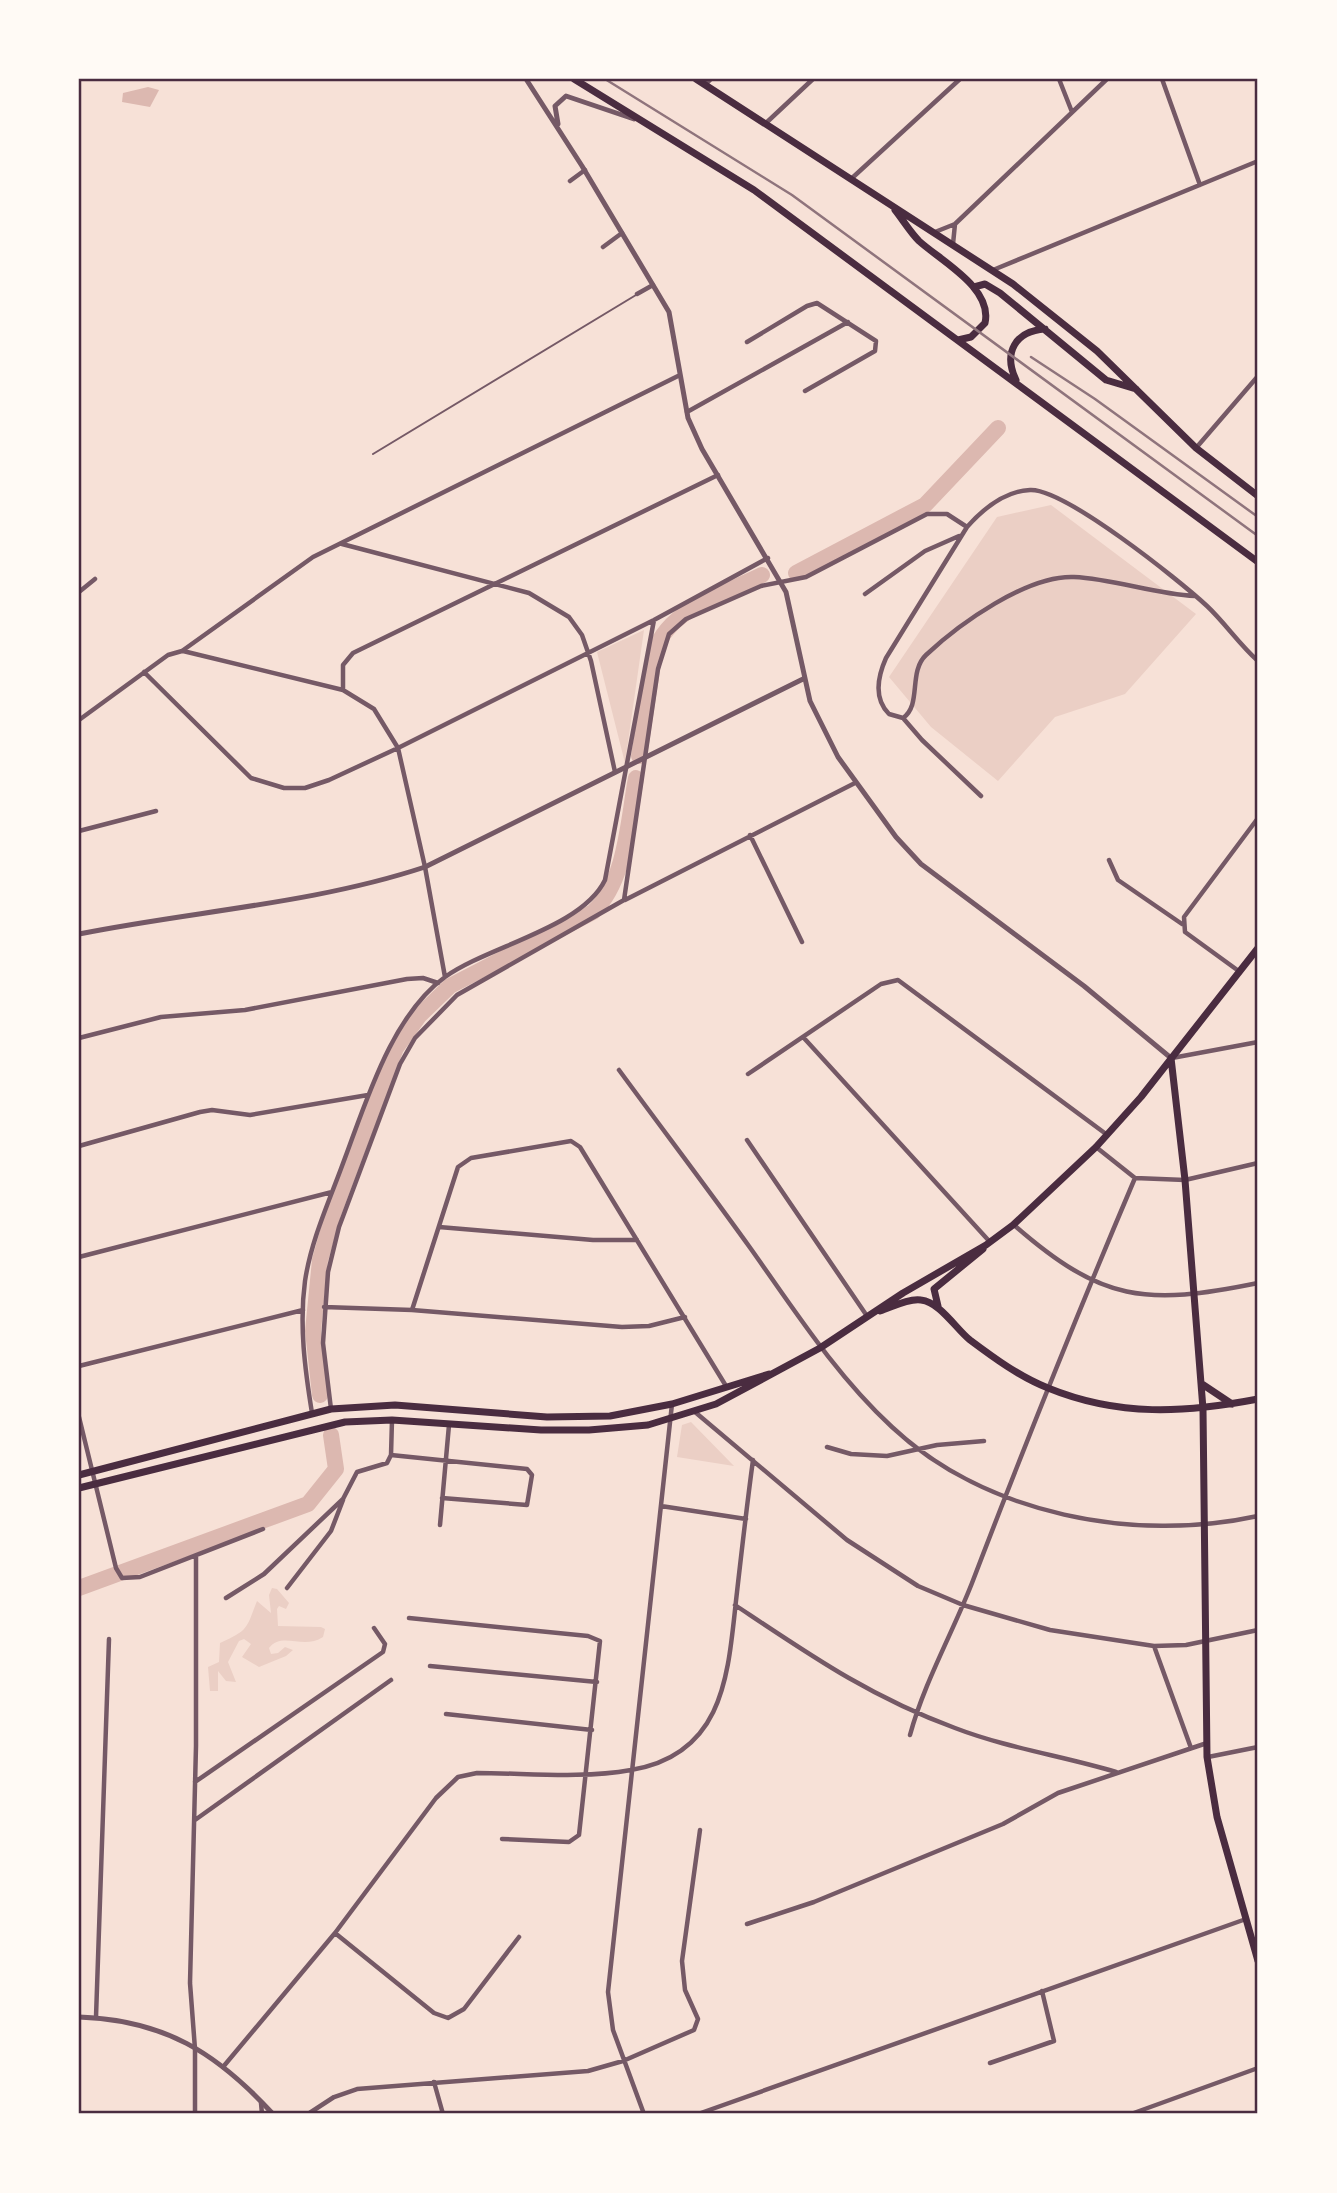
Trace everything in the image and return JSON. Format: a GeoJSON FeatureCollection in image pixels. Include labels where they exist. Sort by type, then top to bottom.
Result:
{"type":"FeatureCollection","features":[{"type":"Feature","properties":{"kind":"main road"},"geometry":{"type":"LineString","coordinates":[[574,79],[754,190],[1258,562]]}},
{"type":"Feature","properties":{"kind":"main road"},"geometry":{"type":"LineString","coordinates":[[696,79],[708,81],[1044,307],[1137,389],[1196,448],[1258,496]]}},
{"type":"Feature","properties":{"kind":"main road"},"geometry":{"type":"LineString","coordinates":[[889,204],[919,240],[974,287],[985,308],[985,323],[971,338],[957,341]]}},
{"type":"Feature","properties":{"kind":"main road"},"geometry":{"type":"LineString","coordinates":[[974,287],[985,284],[1000,293],[1106,380],[1137,389]]}},
{"type":"Feature","properties":{"kind":"main road"},"geometry":{"type":"LineString","coordinates":[[1018,384],[1009,358],[1015,341],[1028,331],[1046,329]]}},
{"type":"Feature","properties":{"kind":"main road"},"geometry":{"type":"LineString","coordinates":[[79,1488],[320,1427],[392,1420],[449,1425],[589,1430],[671,1420],[695,1412],[820,1348],[1013,1225],[1107,1135],[1258,948]]}},
{"type":"Feature","properties":{"kind":"main road"},"geometry":{"type":"LineString","coordinates":[[1171,1058],[1185,1180],[1203,1409],[1207,1757],[1217,1816],[1246,1919],[1255,1938],[1258,1961]]}},
{"type":"Feature","properties":{"kind":"main road"},"geometry":{"type":"LineString","coordinates":[[941,1312],[934,1299],[934,1289],[971,1262],[988,1243]]}},
{"type":"Feature","properties":{"kind":"main road"},"geometry":{"type":"LineString","coordinates":[[868,1315],[915,1299],[929,1302],[985,1351],[1047,1388],[1084,1401],[1127,1408],[1203,1409],[1258,1399]]}},
{"type":"Feature","properties":{"kind":"main road"},"geometry":{"type":"LineString","coordinates":[[79,1475],[331,1409],[395,1405],[547,1417],[600,1416],[672,1404],[776,1371]]}},
{"type":"Feature","properties":{"kind":"main road"},"geometry":{"type":"LineString","coordinates":[[1201,1383],[1232,1404]]}},
{"type":"Feature","properties":{"kind":"main road"},"geometry":{"type":"LineString","coordinates":[[1204,1434],[1206,1410],[1232,1404]]}},
{"type":"Feature","properties":{"kind":"street"},"geometry":{"type":"LineString","coordinates":[[526,79],[585,170],[653,285],[672,324],[678,376],[686,412],[696,439],[781,582],[793,615],[803,679],[823,731],[855,783],[896,837],[921,864],[1084,986],[1171,1058],[1258,1042]]}},
{"type":"Feature","properties":{"kind":"street"},"geometry":{"type":"LineString","coordinates":[[766,122],[813,79]]}},
{"type":"Feature","properties":{"kind":"street"},"geometry":{"type":"LineString","coordinates":[[851,179],[960,79]]}},
{"type":"Feature","properties":{"kind":"street"},"geometry":{"type":"LineString","coordinates":[[1059,79],[1072,112]]}},
{"type":"Feature","properties":{"kind":"street"},"geometry":{"type":"LineString","coordinates":[[935,232],[954,224],[1107,79]]}},
{"type":"Feature","properties":{"kind":"street"},"geometry":{"type":"LineString","coordinates":[[1162,79],[1200,185]]}},
{"type":"Feature","properties":{"kind":"street"},"geometry":{"type":"LineString","coordinates":[[561,133],[555,106],[566,96],[645,123]]}},
{"type":"Feature","properties":{"kind":"street"},"geometry":{"type":"LineString","coordinates":[[992,270],[1258,162]]}},
{"type":"Feature","properties":{"kind":"street"},"geometry":{"type":"LineString","coordinates":[[570,181],[585,170]]}},
{"type":"Feature","properties":{"kind":"street"},"geometry":{"type":"LineString","coordinates":[[953,244],[954,224]]}},
{"type":"Feature","properties":{"kind":"street"},"geometry":{"type":"LineString","coordinates":[[603,247],[622,233]]}},
{"type":"Feature","properties":{"kind":"street"},"geometry":{"type":"LineString","coordinates":[[637,294],[653,285]]}},
{"type":"Feature","properties":{"kind":"street"},"geometry":{"type":"LineString","coordinates":[[747,342],[812,304],[822,305],[876,341],[877,348],[805,391]]}},
{"type":"Feature","properties":{"kind":"street"},"geometry":{"type":"LineString","coordinates":[[686,412],[848,322]]}},
{"type":"Feature","properties":{"kind":"street"},"geometry":{"type":"LineString","coordinates":[[79,720],[168,655],[182,651],[299,566],[678,376]]}},
{"type":"Feature","properties":{"kind":"street"},"geometry":{"type":"LineString","coordinates":[[1196,448],[1258,376]]}},
{"type":"Feature","properties":{"kind":"street"},"geometry":{"type":"LineString","coordinates":[[343,690],[342,670],[348,656],[718,475]]}},
{"type":"Feature","properties":{"kind":"street"},"geometry":{"type":"LineString","coordinates":[[981,796],[922,740],[903,718],[889,714],[879,700],[882,666],[967,527],[984,509],[1010,494],[1032,489],[1065,500],[1196,596],[1258,661]]}},
{"type":"Feature","properties":{"kind":"street"},"geometry":{"type":"LineString","coordinates":[[624,900],[660,655],[669,634],[686,619],[738,594],[818,572],[928,514],[947,514],[967,527]]}},
{"type":"Feature","properties":{"kind":"street"},"geometry":{"type":"LineString","coordinates":[[865,594],[926,551],[961,536]]}},
{"type":"Feature","properties":{"kind":"street"},"geometry":{"type":"LineString","coordinates":[[341,544],[529,593],[558,608],[576,626],[589,652],[615,772]]}},
{"type":"Feature","properties":{"kind":"street"},"geometry":{"type":"LineString","coordinates":[[144,672],[230,761],[261,782],[284,788],[305,788],[329,780],[398,748],[654,620],[768,558]]}},
{"type":"Feature","properties":{"kind":"street"},"geometry":{"type":"LineString","coordinates":[[903,718],[911,706],[916,668],[926,655],[979,615],[1033,585],[1074,577],[1196,596]]}},
{"type":"Feature","properties":{"kind":"street"},"geometry":{"type":"LineString","coordinates":[[79,592],[95,579]]}},
{"type":"Feature","properties":{"kind":"street"},"geometry":{"type":"LineString","coordinates":[[312,1413],[303,1310],[310,1254],[369,1095],[391,1045],[438,983],[445,977],[572,914],[592,901],[605,880],[629,765],[654,620]]}},
{"type":"Feature","properties":{"kind":"street"},"geometry":{"type":"LineString","coordinates":[[182,651],[343,690],[374,709],[398,748],[425,867],[445,977]]}},
{"type":"Feature","properties":{"kind":"street"},"geometry":{"type":"LineString","coordinates":[[79,934],[219,912],[425,867],[803,679]]}},
{"type":"Feature","properties":{"kind":"street"},"geometry":{"type":"LineString","coordinates":[[331,1409],[323,1343],[324,1307],[339,1227],[388,1093],[415,1038],[457,995],[476,982],[624,900],[855,783]]}},
{"type":"Feature","properties":{"kind":"street"},"geometry":{"type":"LineString","coordinates":[[79,831],[156,811]]}},
{"type":"Feature","properties":{"kind":"street"},"geometry":{"type":"LineString","coordinates":[[1182,924],[1184,917],[1258,818]]}},
{"type":"Feature","properties":{"kind":"street"},"geometry":{"type":"LineString","coordinates":[[750,835],[802,942]]}},
{"type":"Feature","properties":{"kind":"street"},"geometry":{"type":"LineString","coordinates":[[1109,860],[1118,880],[1182,924],[1185,932],[1240,972]]}},
{"type":"Feature","properties":{"kind":"street"},"geometry":{"type":"LineString","coordinates":[[79,1038],[160,1017],[245,1010],[407,979],[423,978],[438,983]]}},
{"type":"Feature","properties":{"kind":"street"},"geometry":{"type":"LineString","coordinates":[[748,1074],[881,984],[898,980],[909,985],[1107,1135]]}},
{"type":"Feature","properties":{"kind":"street"},"geometry":{"type":"LineString","coordinates":[[803,1037],[988,1243]]}},
{"type":"Feature","properties":{"kind":"street"},"geometry":{"type":"LineString","coordinates":[[619,1070],[820,1348],[862,1397],[920,1450],[1005,1496],[1063,1513],[1158,1528],[1206,1526],[1258,1516]]}},
{"type":"Feature","properties":{"kind":"street"},"geometry":{"type":"LineString","coordinates":[[79,1146],[200,1112],[212,1110],[250,1115],[369,1095]]}},
{"type":"Feature","properties":{"kind":"street"},"geometry":{"type":"LineString","coordinates":[[747,1140],[868,1315]]}},
{"type":"Feature","properties":{"kind":"street"},"geometry":{"type":"LineString","coordinates":[[412,1310],[452,1179],[463,1161],[471,1157],[565,1141],[575,1142],[726,1386]]}},
{"type":"Feature","properties":{"kind":"street"},"geometry":{"type":"LineString","coordinates":[[1096,1147],[1135,1178],[1185,1180],[1258,1163]]}},
{"type":"Feature","properties":{"kind":"street"},"geometry":{"type":"LineString","coordinates":[[910,1735],[916,1713],[963,1605],[1047,1388],[1135,1178]]}},
{"type":"Feature","properties":{"kind":"street"},"geometry":{"type":"LineString","coordinates":[[79,1257],[332,1191]]}},
{"type":"Feature","properties":{"kind":"street"},"geometry":{"type":"LineString","coordinates":[[1013,1225],[1044,1251],[1091,1282],[1136,1293],[1194,1294],[1258,1283]]}},
{"type":"Feature","properties":{"kind":"street"},"geometry":{"type":"LineString","coordinates":[[439,1227],[593,1240],[637,1240]]}},
{"type":"Feature","properties":{"kind":"street"},"geometry":{"type":"LineString","coordinates":[[324,1307],[412,1310],[622,1327],[649,1326],[685,1317]]}},
{"type":"Feature","properties":{"kind":"street"},"geometry":{"type":"LineString","coordinates":[[79,1366],[303,1310]]}},
{"type":"Feature","properties":{"kind":"street"},"geometry":{"type":"LineString","coordinates":[[644,2114],[609,2016],[608,1992],[672,1404]]}},
{"type":"Feature","properties":{"kind":"street"},"geometry":{"type":"LineString","coordinates":[[695,1412],[847,1540],[877,1562],[918,1586],[963,1605],[1050,1630],[1154,1646],[1206,1642],[1258,1630]]}},
{"type":"Feature","properties":{"kind":"street"},"geometry":{"type":"LineString","coordinates":[[79,1417],[119,1575],[129,1580],[148,1575],[262,1529]]}},
{"type":"Feature","properties":{"kind":"street"},"geometry":{"type":"LineString","coordinates":[[286,1588],[331,1531],[357,1472],[387,1463],[391,1455],[392,1420]]}},
{"type":"Feature","properties":{"kind":"street"},"geometry":{"type":"LineString","coordinates":[[440,1525],[449,1425]]}},
{"type":"Feature","properties":{"kind":"street"},"geometry":{"type":"LineString","coordinates":[[827,1447],[851,1454],[887,1457],[937,1445],[984,1441]]}},
{"type":"Feature","properties":{"kind":"street"},"geometry":{"type":"LineString","coordinates":[[391,1455],[527,1469],[532,1475],[527,1506],[442,1498]]}},
{"type":"Feature","properties":{"kind":"street"},"geometry":{"type":"LineString","coordinates":[[223,2067],[335,1933],[436,1798],[453,1780],[477,1773],[587,1773],[631,1770],[678,1752],[694,1738],[717,1708],[728,1672],[753,1460]]}},
{"type":"Feature","properties":{"kind":"street"},"geometry":{"type":"LineString","coordinates":[[226,1598],[264,1574],[343,1499]]}},
{"type":"Feature","properties":{"kind":"street"},"geometry":{"type":"LineString","coordinates":[[661,1506],[746,1519]]}},
{"type":"Feature","properties":{"kind":"street"},"geometry":{"type":"LineString","coordinates":[[195,2114],[191,1983],[196,1556]]}},
{"type":"Feature","properties":{"kind":"street"},"geometry":{"type":"LineString","coordinates":[[735,1605],[839,1675],[916,1713],[979,1737],[1117,1773]]}},
{"type":"Feature","properties":{"kind":"street"},"geometry":{"type":"LineString","coordinates":[[409,1618],[588,1636],[600,1643],[581,1829],[577,1839],[561,1842],[502,1839]]}},
{"type":"Feature","properties":{"kind":"street"},"geometry":{"type":"LineString","coordinates":[[195,1782],[383,1652],[385,1644],[374,1628]]}},
{"type":"Feature","properties":{"kind":"street"},"geometry":{"type":"LineString","coordinates":[[96,2017],[109,1639]]}},
{"type":"Feature","properties":{"kind":"street"},"geometry":{"type":"LineString","coordinates":[[1154,1646],[1191,1748]]}},
{"type":"Feature","properties":{"kind":"street"},"geometry":{"type":"LineString","coordinates":[[430,1667],[597,1682]]}},
{"type":"Feature","properties":{"kind":"street"},"geometry":{"type":"LineString","coordinates":[[194,1821],[391,1680]]}},
{"type":"Feature","properties":{"kind":"street"},"geometry":{"type":"LineString","coordinates":[[446,1714],[592,1730]]}},
{"type":"Feature","properties":{"kind":"street"},"geometry":{"type":"LineString","coordinates":[[747,1924],[814,1902],[1003,1824],[1058,1794],[1207,1743]]}},
{"type":"Feature","properties":{"kind":"street"},"geometry":{"type":"LineString","coordinates":[[1207,1757],[1258,1747]]}},
{"type":"Feature","properties":{"kind":"street"},"geometry":{"type":"LineString","coordinates":[[308,2114],[334,2097],[357,2089],[569,2074],[623,2061],[687,2034],[697,2024],[697,2013],[683,1981],[682,1961],[700,1830]]}},
{"type":"Feature","properties":{"kind":"street"},"geometry":{"type":"LineString","coordinates":[[698,2114],[1246,1919]]}},
{"type":"Feature","properties":{"kind":"street"},"geometry":{"type":"LineString","coordinates":[[335,1933],[434,2013],[448,2018],[464,2009],[519,1937]]}},
{"type":"Feature","properties":{"kind":"street"},"geometry":{"type":"LineString","coordinates":[[990,2063],[1054,2041],[1042,1992]]}},
{"type":"Feature","properties":{"kind":"street"},"geometry":{"type":"LineString","coordinates":[[79,2017],[148,2025],[223,2067],[273,2114]]}},
{"type":"Feature","properties":{"kind":"street"},"geometry":{"type":"LineString","coordinates":[[1131,2114],[1258,2068]]}},
{"type":"Feature","properties":{"kind":"street"},"geometry":{"type":"LineString","coordinates":[[434,2082],[443,2114]]}},
{"type":"Feature","properties":{"kind":"street"},"geometry":{"type":"LineString","coordinates":[[261,2102],[262,2114]]}},
{"type":"Feature","properties":{"kind":"lane"},"geometry":{"type":"LineString","coordinates":[[373,454],[637,294]]}},
{"type":"Feature","properties":{"kind":"shaded area"},"geometry":{"type":"Polygon","coordinates":[[[148,87],[159,90],[150,107],[122,102],[123,93],[148,87]]]}},
{"type":"Feature","properties":{"kind":"shaded area"},"geometry":{"type":"Polygon","coordinates":[[[1051,505],[1196,614],[1125,694],[1055,717],[998,781],[931,727],[889,677],[997,517],[1051,505]]]}},
{"type":"Feature","properties":{"kind":"shaded area"},"geometry":{"type":"Polygon","coordinates":[[[644,630],[625,763],[597,652],[644,630]]]}},
{"type":"Feature","properties":{"kind":"shaded area"},"geometry":{"type":"Polygon","coordinates":[[[691,1422],[734,1466],[677,1457],[682,1425],[691,1422]]]}},
{"type":"Feature","properties":{"kind":"shaded area"},"geometry":{"type":"Polygon","coordinates":[[[272,1588],[277,1589],[289,1603],[286,1609],[279,1606],[277,1609],[278,1626],[321,1627],[325,1629],[323,1637],[308,1642],[287,1640],[274,1643],[269,1648],[271,1654],[278,1653],[285,1647],[293,1650],[286,1656],[259,1667],[242,1657],[251,1644],[244,1639],[239,1641],[228,1662],[236,1682],[226,1681],[218,1671],[218,1691],[210,1691],[208,1667],[219,1662],[220,1643],[245,1628],[257,1601],[271,1613],[269,1595],[272,1588]]]}},
{"type":"Feature","properties":{"kind":"waterway"},"geometry":{"type":"LineString","coordinates":[[796,573],[925,505],[998,428]]}},
{"type":"Feature","properties":{"kind":"waterway"},"geometry":{"type":"LineString","coordinates":[[639,756],[655,650],[663,635],[673,623],[700,604],[762,575]]}},
{"type":"Feature","properties":{"kind":"waterway"},"geometry":{"type":"LineString","coordinates":[[320,1395],[313,1331],[320,1260],[333,1214],[396,1048],[419,1016],[450,986],[593,912],[613,884],[619,867],[636,778]]}},
{"type":"Feature","properties":{"kind":"waterway"},"geometry":{"type":"LineString","coordinates":[[79,1588],[308,1504],[336,1469],[331,1435]]}},
{"type":"Feature","properties":{"kind":"railway"},"geometry":{"type":"LineString","coordinates":[[605,79],[792,195],[1258,536]]}},
{"type":"Feature","properties":{"kind":"railway"},"geometry":{"type":"LineString","coordinates":[[1031,357],[1095,399],[1258,517]]}}]}
